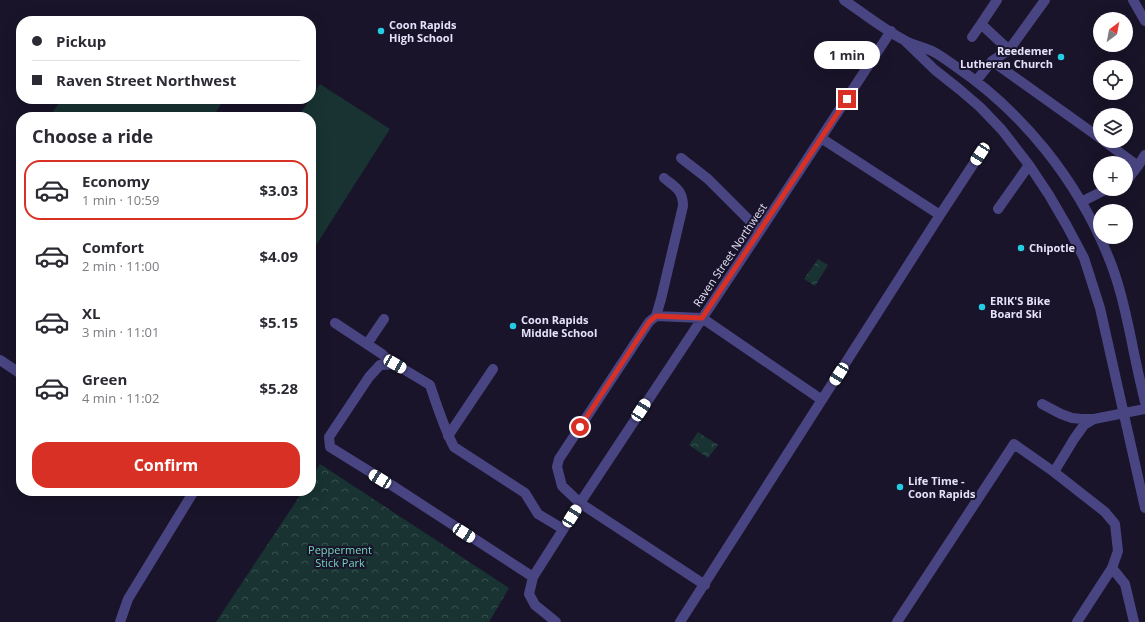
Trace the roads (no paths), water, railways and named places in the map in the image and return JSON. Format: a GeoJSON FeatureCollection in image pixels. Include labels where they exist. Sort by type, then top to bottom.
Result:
{"type":"FeatureCollection","features":[{"type":"Feature","properties":{"kind":"street"},"geometry":{"type":"LineString","coordinates":[[844,0],[904,40],[935,70],[980,107],[1002,130],[1029,165],[1064,219],[1084,258],[1100,308],[1145,508]]}},
{"type":"Feature","properties":{"kind":"street"},"geometry":{"type":"LineString","coordinates":[[972,38],[997,0]]}},
{"type":"Feature","properties":{"kind":"street"},"geometry":{"type":"LineString","coordinates":[[976,81],[992,61],[1009,50],[1045,0]]}},
{"type":"Feature","properties":{"kind":"street"},"geometry":{"type":"LineString","coordinates":[[1133,0],[1145,21]]}},
{"type":"Feature","properties":{"kind":"street"},"geometry":{"type":"LineString","coordinates":[[981,24],[1009,50]]}},
{"type":"Feature","properties":{"kind":"street","name":"Raven Street Northwest"},"geometry":{"type":"LineString","coordinates":[[556,622],[535,606],[529,594],[533,577],[580,503],[891,31]]}},
{"type":"Feature","properties":{"kind":"street"},"geometry":{"type":"LineString","coordinates":[[904,40],[933,52],[976,81],[1019,119],[1041,144],[1059,168],[1081,202],[1097,231],[1108,257],[1119,288],[1145,402]]}},
{"type":"Feature","properties":{"kind":"street"},"geometry":{"type":"LineString","coordinates":[[992,61],[1093,133]]}},
{"type":"Feature","properties":{"kind":"street"},"geometry":{"type":"LineString","coordinates":[[821,138],[940,215]]}},
{"type":"Feature","properties":{"kind":"street"},"geometry":{"type":"LineString","coordinates":[[1114,148],[1138,166]]}},
{"type":"Feature","properties":{"kind":"street"},"geometry":{"type":"LineString","coordinates":[[680,622],[980,154]]}},
{"type":"Feature","properties":{"kind":"street"},"geometry":{"type":"LineString","coordinates":[[1133,172],[1145,155]]}},
{"type":"Feature","properties":{"kind":"street"},"geometry":{"type":"LineString","coordinates":[[681,158],[708,179],[760,231]]}},
{"type":"Feature","properties":{"kind":"street"},"geometry":{"type":"LineString","coordinates":[[998,209],[1029,165]]}},
{"type":"Feature","properties":{"kind":"street"},"geometry":{"type":"LineString","coordinates":[[664,178],[679,190],[683,197],[683,206],[656,316],[649,322],[559,459],[557,467],[562,486],[580,503],[705,584]]}},
{"type":"Feature","properties":{"kind":"street"},"geometry":{"type":"LineString","coordinates":[[1081,202],[1093,196]]}},
{"type":"Feature","properties":{"kind":"street"},"geometry":{"type":"LineString","coordinates":[[656,316],[702,318],[822,400]]}},
{"type":"Feature","properties":{"kind":"street"},"geometry":{"type":"LineString","coordinates":[[367,344],[384,319]]}},
{"type":"Feature","properties":{"kind":"street"},"geometry":{"type":"LineString","coordinates":[[335,323],[386,358],[388,364]]}},
{"type":"Feature","properties":{"kind":"street"},"geometry":{"type":"LineString","coordinates":[[0,360],[16,371]]}},
{"type":"Feature","properties":{"kind":"street"},"geometry":{"type":"LineString","coordinates":[[533,577],[330,447],[329,437],[369,377],[380,365],[395,364],[430,385],[441,418],[454,447],[525,493],[538,514],[563,529]]}},
{"type":"Feature","properties":{"kind":"street"},"geometry":{"type":"LineString","coordinates":[[448,436],[493,369]]}},
{"type":"Feature","properties":{"kind":"street"},"geometry":{"type":"LineString","coordinates":[[1042,404],[1072,418],[1094,420]]}},
{"type":"Feature","properties":{"kind":"street"},"geometry":{"type":"LineString","coordinates":[[1054,472],[1084,425],[1094,420],[1145,409]]}},
{"type":"Feature","properties":{"kind":"street"},"geometry":{"type":"LineString","coordinates":[[898,622],[1014,444],[1054,472],[1105,512],[1115,524],[1118,551],[1112,568],[1077,622]]}},
{"type":"Feature","properties":{"kind":"street"},"geometry":{"type":"LineString","coordinates":[[120,622],[128,599],[191,496]]}},
{"type":"Feature","properties":{"kind":"street"},"geometry":{"type":"LineString","coordinates":[[1112,568],[1125,584],[1134,622]]}},
{"type":"Feature","properties":{"kind":"place","name":"Coon Rapids High School"},"geometry":{"type":"Point","coordinates":[381,31]}},
{"type":"Feature","properties":{"kind":"place","name":"Reedemer Lutheran Church"},"geometry":{"type":"Point","coordinates":[1061,57]}},
{"type":"Feature","properties":{"kind":"place","name":"Chipotle"},"geometry":{"type":"Point","coordinates":[1021,248]}},
{"type":"Feature","properties":{"kind":"place","name":"ERIK'S Bike Board Ski"},"geometry":{"type":"Point","coordinates":[982,307]}},
{"type":"Feature","properties":{"kind":"place","name":"Coon Rapids Middle School"},"geometry":{"type":"Point","coordinates":[513,326]}},
{"type":"Feature","properties":{"kind":"place","name":"Life Time - Coon Rapids"},"geometry":{"type":"Point","coordinates":[900,487]}},
{"type":"Feature","properties":{"kind":"park label","name":"Pepperment Stick Park"},"geometry":{"type":"Point","coordinates":[340,556]}}]}
